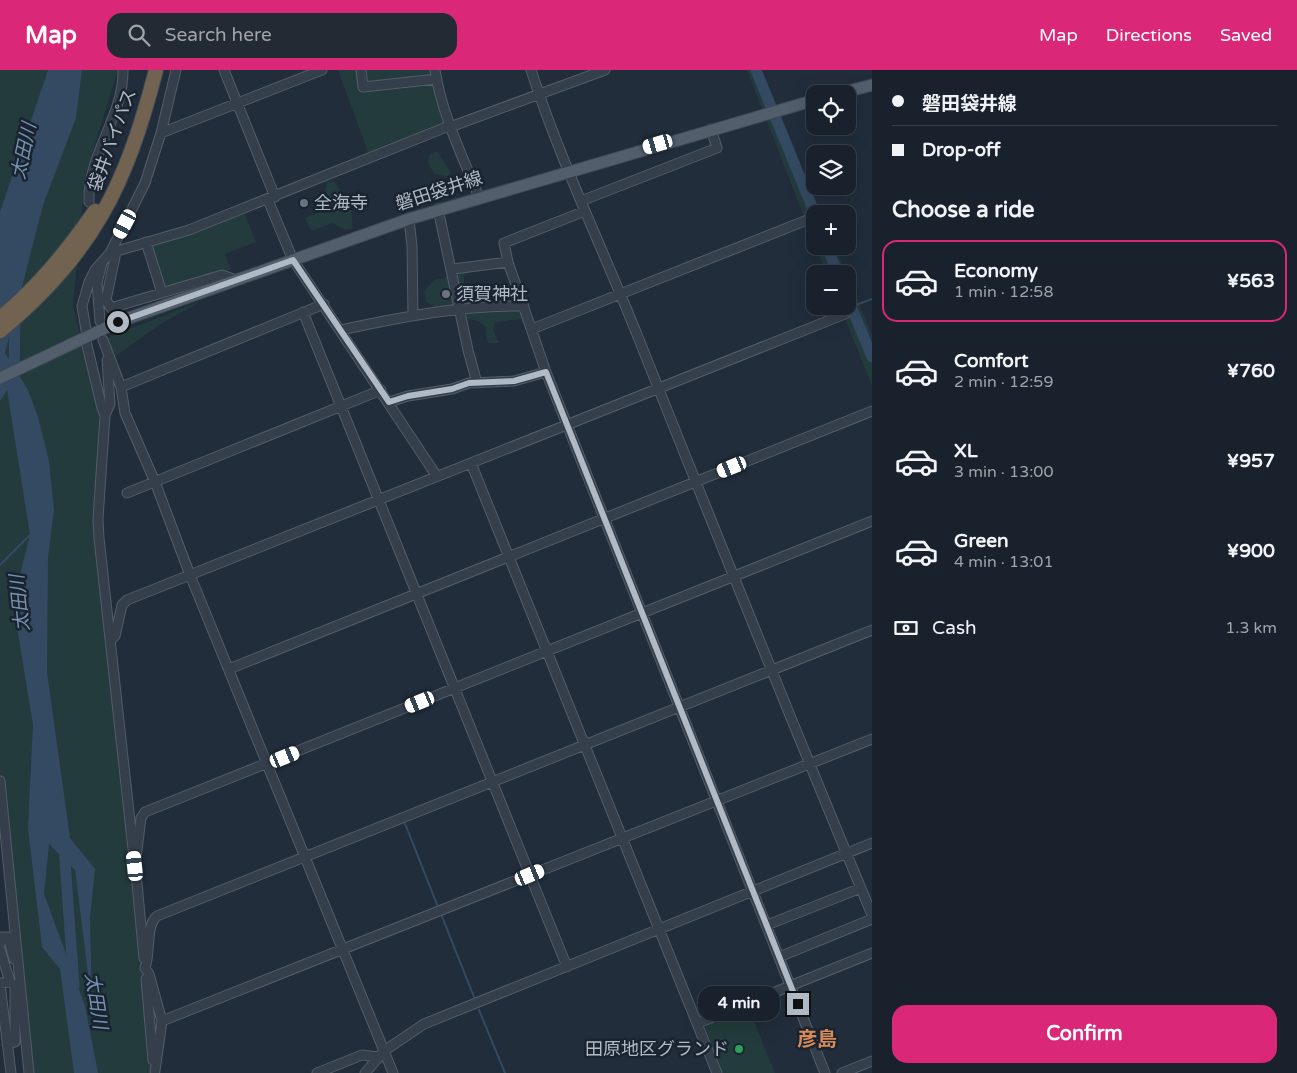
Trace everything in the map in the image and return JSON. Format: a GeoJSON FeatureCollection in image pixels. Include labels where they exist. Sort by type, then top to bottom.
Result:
{"type":"FeatureCollection","features":[{"type":"Feature","properties":{"kind":"highway","name":"袋井バイパス"},"geometry":{"type":"LineString","coordinates":[[0,318],[44,279],[86,232],[115,172],[127,140],[147,70]]}},
{"type":"Feature","properties":{"kind":"highway","name":"袋井バイパス"},"geometry":{"type":"LineString","coordinates":[[0,331],[50,286],[122,176],[135,142],[156,70]]}},
{"type":"Feature","properties":{"kind":"main road"},"geometry":{"type":"LineString","coordinates":[[856,89],[872,85]]}},
{"type":"Feature","properties":{"kind":"main road","name":"磐田袋井線"},"geometry":{"type":"LineString","coordinates":[[0,378],[118,322],[409,219],[569,170],[806,102]]}},
{"type":"Feature","properties":{"kind":"street"},"geometry":{"type":"LineString","coordinates":[[89,202],[88,189],[92,168],[115,108],[123,70]]}},
{"type":"Feature","properties":{"kind":"street"},"geometry":{"type":"LineString","coordinates":[[176,70],[145,183],[113,252],[106,300],[111,308],[222,275],[236,280]]}},
{"type":"Feature","properties":{"kind":"street"},"geometry":{"type":"LineString","coordinates":[[224,70],[293,260],[436,475]]}},
{"type":"Feature","properties":{"kind":"street"},"geometry":{"type":"LineString","coordinates":[[160,133],[322,70]]}},
{"type":"Feature","properties":{"kind":"street"},"geometry":{"type":"LineString","coordinates":[[362,70],[363,87],[436,74],[450,127],[479,197]]}},
{"type":"Feature","properties":{"kind":"street"},"geometry":{"type":"LineString","coordinates":[[531,70],[585,211],[621,292],[734,578],[872,915]]}},
{"type":"Feature","properties":{"kind":"street"},"geometry":{"type":"LineString","coordinates":[[155,1072],[112,639],[98,520],[105,415],[84,337],[82,306],[95,270],[113,252],[190,230],[450,127],[605,70]]}},
{"type":"Feature","properties":{"kind":"street"},"geometry":{"type":"LineString","coordinates":[[582,201],[717,148],[711,129]]}},
{"type":"Feature","properties":{"kind":"street"},"geometry":{"type":"LineString","coordinates":[[438,210],[453,269],[468,350],[477,382]]}},
{"type":"Feature","properties":{"kind":"street"},"geometry":{"type":"LineString","coordinates":[[585,211],[504,243],[508,262],[546,372],[825,1073]]}},
{"type":"Feature","properties":{"kind":"street"},"geometry":{"type":"LineString","coordinates":[[409,219],[412,246],[414,316]]}},
{"type":"Feature","properties":{"kind":"street"},"geometry":{"type":"LineString","coordinates":[[532,329],[621,292],[806,221]]}},
{"type":"Feature","properties":{"kind":"street"},"geometry":{"type":"LineString","coordinates":[[146,242],[162,293]]}},
{"type":"Feature","properties":{"kind":"street"},"geometry":{"type":"LineString","coordinates":[[100,321],[97,283],[102,262]]}},
{"type":"Feature","properties":{"kind":"street"},"geometry":{"type":"LineString","coordinates":[[453,269],[508,262]]}},
{"type":"Feature","properties":{"kind":"street"},"geometry":{"type":"LineString","coordinates":[[121,387],[324,304]]}},
{"type":"Feature","properties":{"kind":"street"},"geometry":{"type":"LineString","coordinates":[[341,330],[461,309],[524,306]]}},
{"type":"Feature","properties":{"kind":"street"},"geometry":{"type":"LineString","coordinates":[[303,312],[491,782],[567,966]]}},
{"type":"Feature","properties":{"kind":"street"},"geometry":{"type":"LineString","coordinates":[[112,639],[115,636],[122,605],[127,600],[436,475],[471,463],[842,315]]}},
{"type":"Feature","properties":{"kind":"street"},"geometry":{"type":"LineString","coordinates":[[103,340],[121,387],[125,413],[155,482],[190,575],[268,764],[381,1054],[393,1073]]}},
{"type":"Feature","properties":{"kind":"street"},"geometry":{"type":"LineString","coordinates":[[105,415],[110,404],[107,351]]}},
{"type":"Feature","properties":{"kind":"street"},"geometry":{"type":"LineString","coordinates":[[389,402],[408,396],[477,382],[514,381],[546,372]]}},
{"type":"Feature","properties":{"kind":"street"},"geometry":{"type":"LineString","coordinates":[[127,493],[381,390]]}},
{"type":"Feature","properties":{"kind":"street"},"geometry":{"type":"LineString","coordinates":[[229,669],[872,411]]}},
{"type":"Feature","properties":{"kind":"street"},"geometry":{"type":"LineString","coordinates":[[471,463],[586,744],[658,930],[698,1023],[717,1073]]}},
{"type":"Feature","properties":{"kind":"street"},"geometry":{"type":"LineString","coordinates":[[135,866],[142,814],[872,521]]}},
{"type":"Feature","properties":{"kind":"street"},"geometry":{"type":"LineString","coordinates":[[145,968],[148,959],[151,925],[157,916],[304,855],[872,630]]}},
{"type":"Feature","properties":{"kind":"street"},"geometry":{"type":"LineString","coordinates":[[162,1021],[872,739]]}},
{"type":"Feature","properties":{"kind":"street"},"geometry":{"type":"LineString","coordinates":[[0,781],[30,1073]]}},
{"type":"Feature","properties":{"kind":"street"},"geometry":{"type":"LineString","coordinates":[[365,1073],[381,1054],[424,1024],[872,843]]}},
{"type":"Feature","properties":{"kind":"street"},"geometry":{"type":"LineString","coordinates":[[767,925],[861,888]]}},
{"type":"Feature","properties":{"kind":"street"},"geometry":{"type":"LineString","coordinates":[[779,957],[872,919]]}},
{"type":"Feature","properties":{"kind":"street"},"geometry":{"type":"LineString","coordinates":[[0,944],[2,937],[8,937],[18,963],[16,973],[15,1042],[7,1044]]}},
{"type":"Feature","properties":{"kind":"street"},"geometry":{"type":"LineString","coordinates":[[0,949],[10,982],[0,985],[7,1044],[5,1059],[11,1073]]}},
{"type":"Feature","properties":{"kind":"street"},"geometry":{"type":"LineString","coordinates":[[698,1023],[872,953]]}},
{"type":"Feature","properties":{"kind":"street"},"geometry":{"type":"LineString","coordinates":[[145,968],[149,974],[162,1021],[155,1072]]}},
{"type":"Feature","properties":{"kind":"street"},"geometry":{"type":"LineString","coordinates":[[317,1073],[362,1055],[381,1054]]}},
{"type":"Feature","properties":{"kind":"street"},"geometry":{"type":"LineString","coordinates":[[842,1073],[872,1061]]}},
{"type":"Feature","properties":{"kind":"green space"},"geometry":{"type":"Polygon","coordinates":[[[0,70],[118,70],[85,177],[73,305],[99,416],[97,529],[138,892],[153,1073],[29,1073],[0,772],[0,70]]]}},
{"type":"Feature","properties":{"kind":"green space"},"geometry":{"type":"Polygon","coordinates":[[[338,70],[434,70],[446,123],[369,155],[338,70]]]}},
{"type":"Feature","properties":{"kind":"green space"},"geometry":{"type":"Polygon","coordinates":[[[747,70],[761,70],[787,139],[806,182],[806,195],[812,195],[816,205],[806,205],[806,222],[747,70]]]}},
{"type":"Feature","properties":{"kind":"green space"},"geometry":{"type":"Polygon","coordinates":[[[438,152],[451,173],[448,176],[435,174],[430,167],[429,156],[438,152]]]}},
{"type":"Feature","properties":{"kind":"green space"},"geometry":{"type":"Polygon","coordinates":[[[334,181],[346,200],[355,201],[351,206],[353,229],[345,230],[332,223],[311,231],[305,218],[326,209],[328,196],[325,192],[327,182],[334,181]]]}},
{"type":"Feature","properties":{"kind":"green space"},"geometry":{"type":"Polygon","coordinates":[[[244,212],[256,242],[225,254],[231,269],[165,288],[152,247],[244,212]]]}},
{"type":"Feature","properties":{"kind":"green space"},"geometry":{"type":"Polygon","coordinates":[[[819,255],[838,255],[842,265],[823,265],[819,255]]]}},
{"type":"Feature","properties":{"kind":"green space"},"geometry":{"type":"Polygon","coordinates":[[[463,268],[472,271],[464,276],[464,283],[468,292],[481,293],[486,302],[523,313],[522,319],[495,322],[493,330],[499,343],[489,343],[486,338],[486,327],[478,321],[467,319],[465,313],[437,308],[426,302],[424,291],[434,280],[444,278],[463,268]]]}},
{"type":"Feature","properties":{"kind":"green space"},"geometry":{"type":"Polygon","coordinates":[[[856,296],[872,335],[872,386],[844,315],[856,315],[856,296]]]}},
{"type":"Feature","properties":{"kind":"green space"},"geometry":{"type":"Polygon","coordinates":[[[201,301],[159,325],[116,356],[106,338],[201,301]]]}},
{"type":"Feature","properties":{"kind":"green space","name":"田原地区グランド"},"geometry":{"type":"Polygon","coordinates":[[[748,1007],[775,1073],[723,1073],[704,1024],[748,1007]]]}},
{"type":"Feature","properties":{"kind":"water"},"geometry":{"type":"Polygon","coordinates":[[[48,70],[82,70],[76,118],[43,205],[5,353],[28,390],[38,417],[49,461],[54,510],[48,558],[47,672],[70,838],[95,869],[90,918],[92,1006],[75,870],[49,844],[44,894],[85,1006],[98,1073],[74,1073],[60,969],[42,947],[28,828],[33,725],[13,603],[30,535],[7,390],[0,401],[0,212],[48,70]]]}},
{"type":"Feature","properties":{"kind":"waterway"},"geometry":{"type":"LineString","coordinates":[[756,70],[811,205]]}},
{"type":"Feature","properties":{"kind":"waterway"},"geometry":{"type":"LineString","coordinates":[[831,255],[834,265]]}},
{"type":"Feature","properties":{"kind":"waterway"},"geometry":{"type":"LineString","coordinates":[[856,305],[872,299]]}},
{"type":"Feature","properties":{"kind":"waterway","name":"太田川"},"geometry":{"type":"LineString","coordinates":[[14,379],[15,315]]}},
{"type":"Feature","properties":{"kind":"waterway"},"geometry":{"type":"LineString","coordinates":[[855,315],[872,357]]}},
{"type":"Feature","properties":{"kind":"waterway"},"geometry":{"type":"LineString","coordinates":[[0,565],[30,535]]}},
{"type":"Feature","properties":{"kind":"waterway"},"geometry":{"type":"LineString","coordinates":[[404,821],[438,907]]}},
{"type":"Feature","properties":{"kind":"waterway","name":"太田川"},"geometry":{"type":"LineString","coordinates":[[64,847],[74,986]]}},
{"type":"Feature","properties":{"kind":"waterway"},"geometry":{"type":"LineString","coordinates":[[441,914],[474,997]]}},
{"type":"Feature","properties":{"kind":"waterway"},"geometry":{"type":"LineString","coordinates":[[479,1010],[505,1073]]}},
{"type":"Feature","properties":{"kind":"place","name":"全海寺"},"geometry":{"type":"Point","coordinates":[304,203]}},
{"type":"Feature","properties":{"kind":"place","name":"須賀神社"},"geometry":{"type":"Point","coordinates":[446,294]}},
{"type":"Feature","properties":{"kind":"place","name":"田原地区グランド"},"geometry":{"type":"Point","coordinates":[739,1049]}},
{"type":"Feature","properties":{"kind":"district","name":"彦島"},"geometry":{"type":"Point","coordinates":[817,1040]}},
{"type":"Feature","properties":{"kind":"route"},"geometry":{"type":"LineString","coordinates":[[118,322],[293,260],[389,402],[435,390],[452,389],[469,383],[514,381],[546,372],[798,1004]]}}]}
